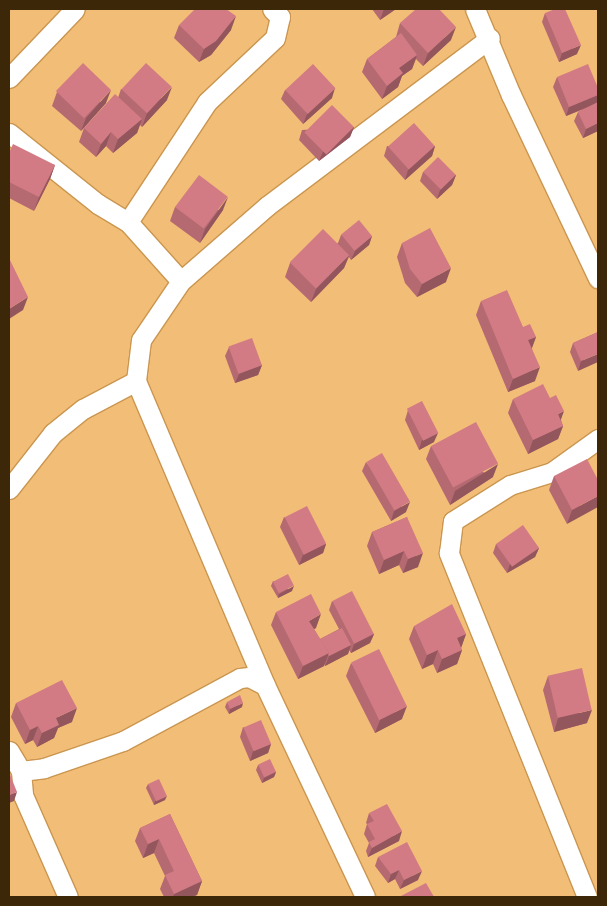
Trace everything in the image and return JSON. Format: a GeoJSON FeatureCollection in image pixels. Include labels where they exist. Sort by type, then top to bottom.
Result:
{"type":"FeatureCollection","features":[{"type":"Feature","properties":{"kind":"street"},"geometry":{"type":"LineString","coordinates":[[9,78],[75,9]]}},
{"type":"Feature","properties":{"kind":"street"},"geometry":{"type":"LineString","coordinates":[[128,222],[207,102],[275,38],[280,17],[272,9]]}},
{"type":"Feature","properties":{"kind":"street"},"geometry":{"type":"LineString","coordinates":[[475,9],[490,38],[511,95],[598,278]]}},
{"type":"Feature","properties":{"kind":"street"},"geometry":{"type":"LineString","coordinates":[[365,897],[265,685],[136,381],[141,340],[181,281],[267,206],[490,38]]}},
{"type":"Feature","properties":{"kind":"street"},"geometry":{"type":"LineString","coordinates":[[9,133],[98,204],[128,222],[181,281]]}},
{"type":"Feature","properties":{"kind":"street"},"geometry":{"type":"LineString","coordinates":[[9,489],[60,427],[83,408],[136,381]]}},
{"type":"Feature","properties":{"kind":"street"},"geometry":{"type":"LineString","coordinates":[[587,897],[449,553],[453,521],[510,485],[552,472],[598,439]]}},
{"type":"Feature","properties":{"kind":"street"},"geometry":{"type":"LineString","coordinates":[[21,771],[123,741],[240,678],[249,677],[265,685]]}},
{"type":"Feature","properties":{"kind":"street"},"geometry":{"type":"LineString","coordinates":[[9,750],[21,771],[23,795],[68,897]]}},
{"type":"Feature","properties":{"kind":"building"},"geometry":{"type":"Polygon","coordinates":[[[195,9],[226,9],[236,16],[216,41],[204,49],[179,25],[195,9]]]}},
{"type":"Feature","properties":{"kind":"building"},"geometry":{"type":"Polygon","coordinates":[[[416,9],[439,9],[456,27],[428,53],[400,23],[416,9]]]}},
{"type":"Feature","properties":{"kind":"building"},"geometry":{"type":"Polygon","coordinates":[[[555,9],[565,9],[581,45],[562,53],[545,13],[555,9]]]}},
{"type":"Feature","properties":{"kind":"building"},"geometry":{"type":"Polygon","coordinates":[[[401,33],[417,55],[399,68],[403,73],[387,86],[367,59],[401,33]]]}},
{"type":"Feature","properties":{"kind":"building"},"geometry":{"type":"Polygon","coordinates":[[[83,63],[111,90],[84,118],[56,91],[83,63]]]}},
{"type":"Feature","properties":{"kind":"building"},"geometry":{"type":"Polygon","coordinates":[[[146,63],[172,87],[147,113],[121,89],[146,63]]]}},
{"type":"Feature","properties":{"kind":"building"},"geometry":{"type":"Polygon","coordinates":[[[313,64],[336,88],[308,114],[285,90],[313,64]]]}},
{"type":"Feature","properties":{"kind":"building"},"geometry":{"type":"Polygon","coordinates":[[[588,64],[598,88],[598,95],[569,107],[557,77],[588,64]]]}},
{"type":"Feature","properties":{"kind":"building"},"geometry":{"type":"Polygon","coordinates":[[[115,94],[142,119],[118,139],[111,132],[101,144],[84,128],[115,94]]]}},
{"type":"Feature","properties":{"kind":"building"},"geometry":{"type":"Polygon","coordinates":[[[598,102],[598,123],[586,129],[578,112],[598,102]]]}},
{"type":"Feature","properties":{"kind":"building"},"geometry":{"type":"Polygon","coordinates":[[[332,105],[354,127],[326,154],[304,133],[332,105]]]}},
{"type":"Feature","properties":{"kind":"building"},"geometry":{"type":"Polygon","coordinates":[[[414,123],[435,146],[409,169],[388,146],[414,123]]]}},
{"type":"Feature","properties":{"kind":"building"},"geometry":{"type":"Polygon","coordinates":[[[13,144],[55,165],[39,197],[9,182],[9,153],[13,144]]]}},
{"type":"Feature","properties":{"kind":"building"},"geometry":{"type":"Polygon","coordinates":[[[438,157],[456,175],[441,190],[423,172],[438,157]]]}},
{"type":"Feature","properties":{"kind":"building"},"geometry":{"type":"Polygon","coordinates":[[[199,175],[228,197],[204,229],[175,207],[199,175]]]}},
{"type":"Feature","properties":{"kind":"building"},"geometry":{"type":"Polygon","coordinates":[[[359,220],[372,236],[354,251],[341,234],[359,220]]]}},
{"type":"Feature","properties":{"kind":"building"},"geometry":{"type":"Polygon","coordinates":[[[430,228],[451,268],[422,284],[410,269],[402,243],[430,228]]]}},
{"type":"Feature","properties":{"kind":"building"},"geometry":{"type":"Polygon","coordinates":[[[323,229],[349,255],[316,288],[290,262],[323,229]]]}},
{"type":"Feature","properties":{"kind":"building"},"geometry":{"type":"Polygon","coordinates":[[[9,258],[28,297],[9,309],[9,258]]]}},
{"type":"Feature","properties":{"kind":"building"},"geometry":{"type":"Polygon","coordinates":[[[507,290],[523,327],[530,324],[536,337],[528,340],[540,367],[513,379],[481,301],[507,290]]]}},
{"type":"Feature","properties":{"kind":"building"},"geometry":{"type":"Polygon","coordinates":[[[598,332],[598,354],[581,361],[573,343],[598,332]]]}},
{"type":"Feature","properties":{"kind":"building"},"geometry":{"type":"Polygon","coordinates":[[[252,338],[262,365],[238,374],[229,347],[252,338]]]}},
{"type":"Feature","properties":{"kind":"building"},"geometry":{"type":"Polygon","coordinates":[[[543,384],[550,398],[556,395],[564,411],[558,414],[563,426],[533,440],[513,399],[543,384]]]}},
{"type":"Feature","properties":{"kind":"building"},"geometry":{"type":"Polygon","coordinates":[[[422,401],[438,433],[423,441],[407,409],[422,401]]]}},
{"type":"Feature","properties":{"kind":"building"},"geometry":{"type":"Polygon","coordinates":[[[476,422],[498,463],[453,487],[431,446],[476,422]]]}},
{"type":"Feature","properties":{"kind":"building"},"geometry":{"type":"Polygon","coordinates":[[[382,453],[410,501],[394,510],[366,462],[382,453]]]}},
{"type":"Feature","properties":{"kind":"building"},"geometry":{"type":"Polygon","coordinates":[[[587,459],[598,480],[598,496],[572,510],[554,476],[587,459]]]}},
{"type":"Feature","properties":{"kind":"building"},"geometry":{"type":"Polygon","coordinates":[[[307,506],[326,543],[304,555],[285,517],[307,506]]]}},
{"type":"Feature","properties":{"kind":"building"},"geometry":{"type":"Polygon","coordinates":[[[407,517],[423,553],[408,559],[404,551],[384,560],[372,532],[407,517]]]}},
{"type":"Feature","properties":{"kind":"building"},"geometry":{"type":"Polygon","coordinates":[[[523,525],[539,548],[512,567],[496,544],[523,525]]]}},
{"type":"Feature","properties":{"kind":"building"},"geometry":{"type":"Polygon","coordinates":[[[288,574],[294,586],[279,593],[273,582],[288,574]]]}},
{"type":"Feature","properties":{"kind":"building"},"geometry":{"type":"Polygon","coordinates":[[[352,591],[374,634],[354,644],[332,601],[352,591]]]}},
{"type":"Feature","properties":{"kind":"building"},"geometry":{"type":"Polygon","coordinates":[[[311,594],[321,614],[309,621],[329,653],[303,666],[276,612],[311,594]]]}},
{"type":"Feature","properties":{"kind":"building"},"geometry":{"type":"Polygon","coordinates":[[[452,604],[466,634],[457,638],[462,650],[442,659],[438,650],[427,655],[414,626],[452,604]]]}},
{"type":"Feature","properties":{"kind":"building"},"geometry":{"type":"Polygon","coordinates":[[[342,628],[351,645],[329,656],[320,639],[342,628]]]}},
{"type":"Feature","properties":{"kind":"building"},"geometry":{"type":"Polygon","coordinates":[[[379,649],[407,707],[379,720],[351,663],[379,649]]]}},
{"type":"Feature","properties":{"kind":"building"},"geometry":{"type":"Polygon","coordinates":[[[582,668],[592,710],[558,718],[548,676],[582,668]]]}},
{"type":"Feature","properties":{"kind":"building"},"geometry":{"type":"Polygon","coordinates":[[[62,680],[77,708],[56,718],[59,725],[42,733],[38,726],[30,730],[16,703],[62,680]]]}},
{"type":"Feature","properties":{"kind":"building"},"geometry":{"type":"Polygon","coordinates":[[[240,695],[243,703],[230,709],[227,702],[240,695]]]}},
{"type":"Feature","properties":{"kind":"building"},"geometry":{"type":"Polygon","coordinates":[[[261,720],[271,744],[254,751],[244,727],[261,720]]]}},
{"type":"Feature","properties":{"kind":"building"},"geometry":{"type":"Polygon","coordinates":[[[270,759],[276,772],[264,777],[258,764],[270,759]]]}},
{"type":"Feature","properties":{"kind":"building"},"geometry":{"type":"Polygon","coordinates":[[[9,772],[17,792],[9,795],[9,772]]]}},
{"type":"Feature","properties":{"kind":"building"},"geometry":{"type":"Polygon","coordinates":[[[159,779],[167,796],[156,801],[148,784],[159,779]]]}},
{"type":"Feature","properties":{"kind":"building"},"geometry":{"type":"Polygon","coordinates":[[[387,804],[402,831],[372,848],[369,842],[375,839],[367,824],[374,821],[369,813],[387,804]]]}},
{"type":"Feature","properties":{"kind":"building"},"geometry":{"type":"Polygon","coordinates":[[[170,814],[202,881],[174,894],[165,875],[174,871],[159,839],[148,844],[140,828],[170,814]]]}},
{"type":"Feature","properties":{"kind":"building"},"geometry":{"type":"Polygon","coordinates":[[[407,842],[422,871],[404,880],[399,870],[391,874],[378,857],[407,842]]]}},
{"type":"Feature","properties":{"kind":"building"},"geometry":{"type":"Polygon","coordinates":[[[426,883],[434,897],[399,897],[426,883]]]}}]}
